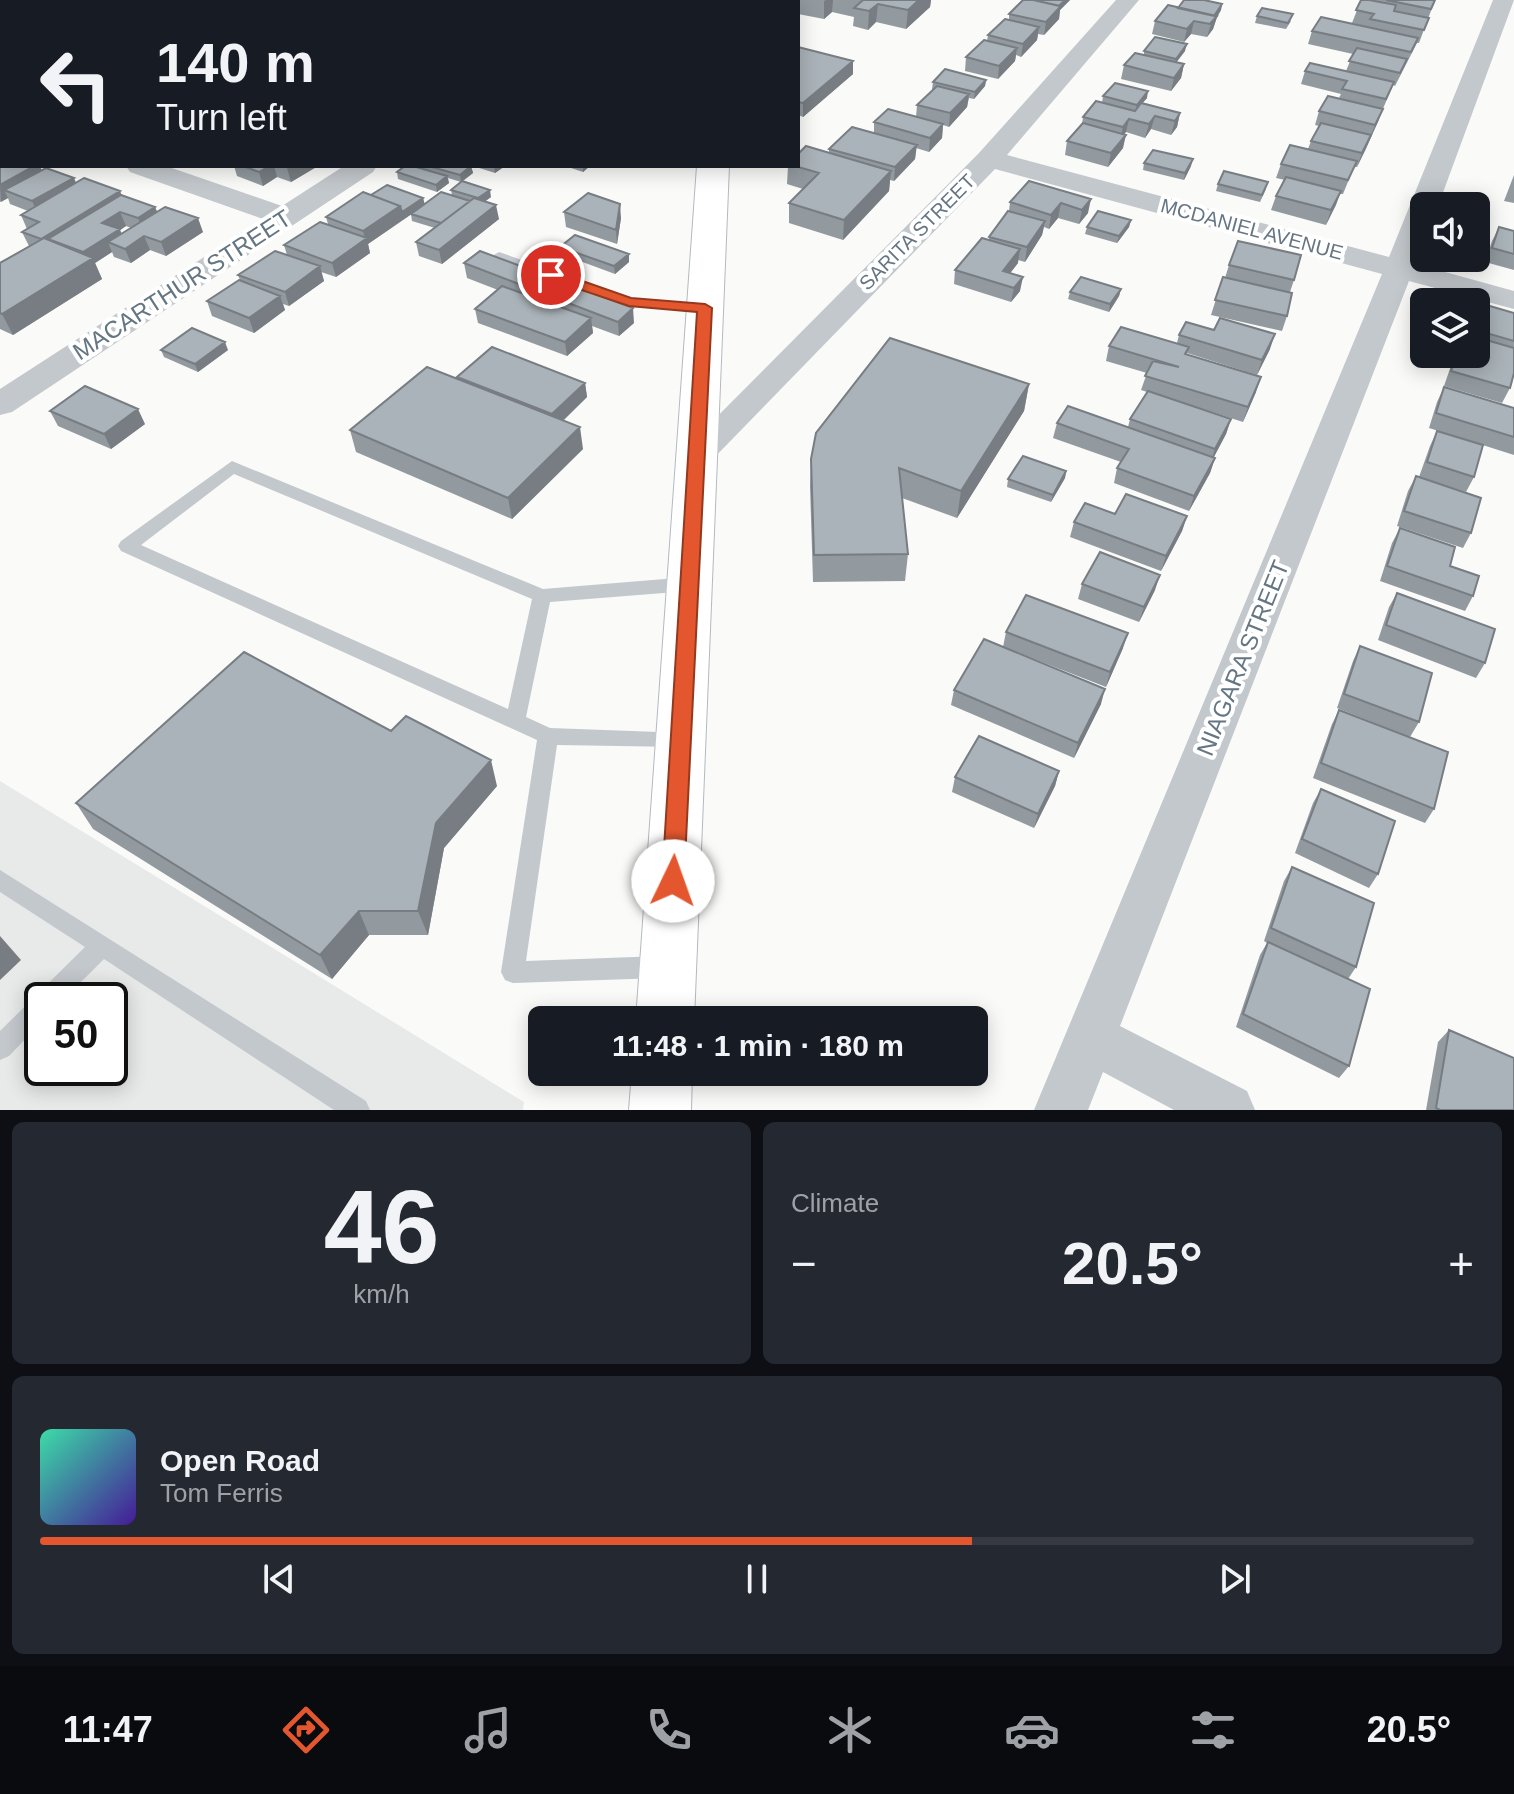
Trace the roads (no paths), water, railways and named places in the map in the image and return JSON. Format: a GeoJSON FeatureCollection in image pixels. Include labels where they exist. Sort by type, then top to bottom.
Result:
{"type":"FeatureCollection","features":[{"type":"Feature","properties":{"kind":"main road"},"geometry":{"type":"LineString","coordinates":[[666,1006],[713,168]]}},
{"type":"Feature","properties":{"kind":"main road"},"geometry":{"type":"LineString","coordinates":[[660,1110],[661,1086]]}},
{"type":"Feature","properties":{"kind":"street","name":"SARITA STREET"},"geometry":{"type":"LineString","coordinates":[[696,456],[989,159],[1128,0]]}},
{"type":"Feature","properties":{"kind":"street","name":"NIAGARA STREET"},"geometry":{"type":"LineString","coordinates":[[1429,192],[1504,0]]}},
{"type":"Feature","properties":{"kind":"street","name":"MCDANIEL AVENUE"},"geometry":{"type":"LineString","coordinates":[[989,159],[1514,300]]}},
{"type":"Feature","properties":{"kind":"street"},"geometry":{"type":"LineString","coordinates":[[146,168],[285,217]]}},
{"type":"Feature","properties":{"kind":"street","name":"MACARTHUR STREET"},"geometry":{"type":"LineString","coordinates":[[2,400],[360,168]]}},
{"type":"Feature","properties":{"kind":"street","name":"NIAGARA STREET"},"geometry":{"type":"LineString","coordinates":[[1061,1110],[1410,243]]}},
{"type":"Feature","properties":{"kind":"street"},"geometry":{"type":"LineString","coordinates":[[1091,1038],[1228,1110]]}},
{"type":"Feature","properties":{"kind":"lane"},"geometry":{"type":"LineString","coordinates":[[499,256],[629,302],[705,308]]}},
{"type":"Feature","properties":{"kind":"lane"},"geometry":{"type":"LineString","coordinates":[[681,739],[548,736],[127,546],[232,467],[542,596],[689,584]]}},
{"type":"Feature","properties":{"kind":"lane"},"geometry":{"type":"LineString","coordinates":[[515,721],[542,596]]}},
{"type":"Feature","properties":{"kind":"lane"},"geometry":{"type":"LineString","coordinates":[[548,736],[513,972],[668,967]]}},
{"type":"Feature","properties":{"kind":"lane"},"geometry":{"type":"LineString","coordinates":[[0,880],[357,1110]]}},
{"type":"Feature","properties":{"kind":"lane"},"geometry":{"type":"LineString","coordinates":[[65,982],[102,945]]}},
{"type":"Feature","properties":{"kind":"lane"},"geometry":{"type":"LineString","coordinates":[[0,1048],[24,1023]]}}]}
